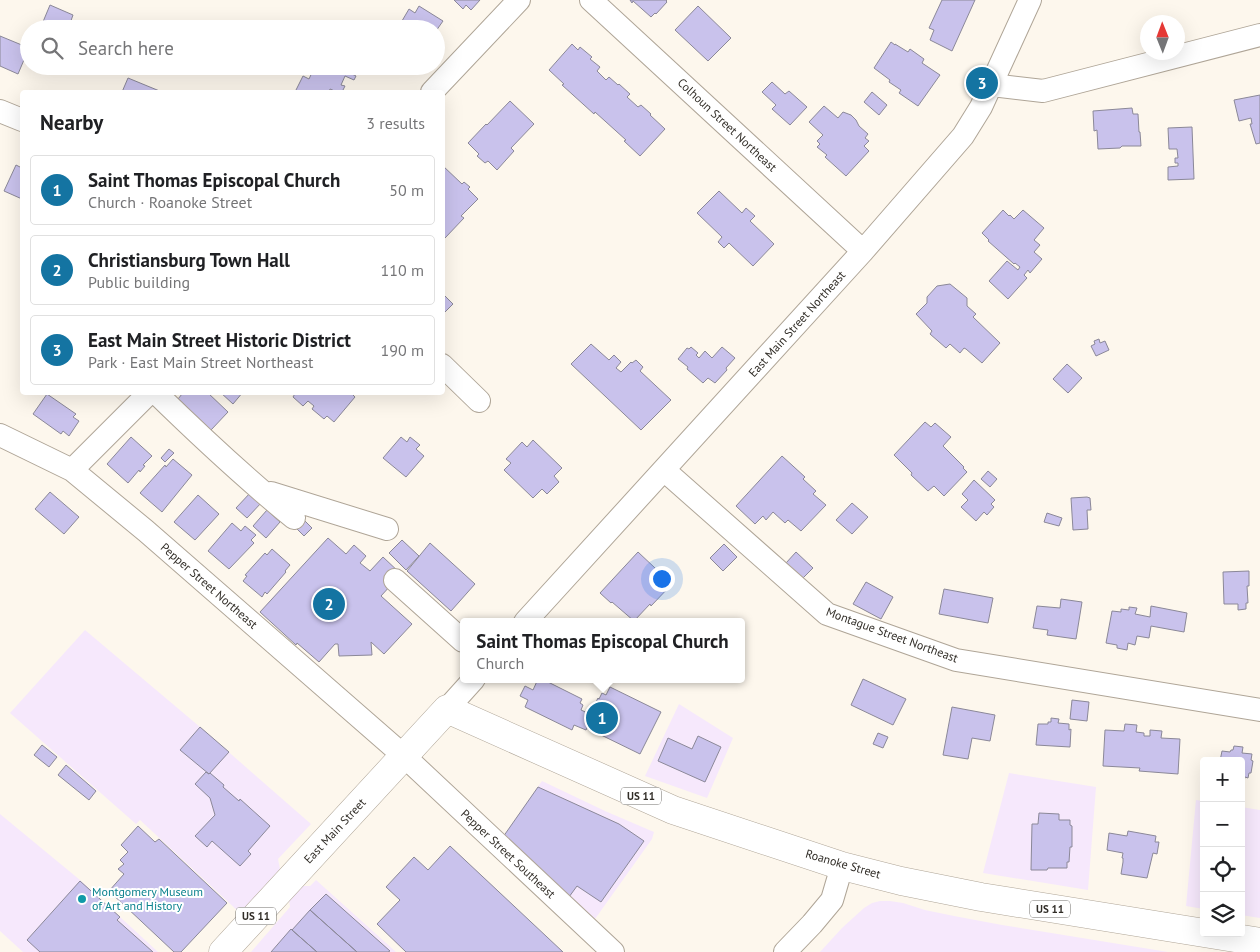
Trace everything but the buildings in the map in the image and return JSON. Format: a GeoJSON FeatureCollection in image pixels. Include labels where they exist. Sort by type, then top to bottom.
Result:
{"type":"FeatureCollection","features":[{"type":"Feature","properties":{"kind":"main road","name":"East Main Street"},"geometry":{"type":"LineString","coordinates":[[223,952],[448,709]]}},
{"type":"Feature","properties":{"kind":"main road","name":"Roanoke Street"},"geometry":{"type":"LineString","coordinates":[[448,709],[673,810],[842,866],[900,881],[981,897],[1260,942]]}},
{"type":"Feature","properties":{"kind":"street"},"geometry":{"type":"LineString","coordinates":[[434,90],[519,0]]}},
{"type":"Feature","properties":{"kind":"street","name":"Colhoun Street Northeast"},"geometry":{"type":"LineString","coordinates":[[591,0],[863,251]]}},
{"type":"Feature","properties":{"kind":"street","name":"East Main Street Northeast"},"geometry":{"type":"LineString","coordinates":[[529,618],[863,251],[963,136],[982,107],[1030,0]]}},
{"type":"Feature","properties":{"kind":"street"},"geometry":{"type":"LineString","coordinates":[[992,85],[1043,91],[1260,35]]}},
{"type":"Feature","properties":{"kind":"street"},"geometry":{"type":"LineString","coordinates":[[0,111],[20,119]]}},
{"type":"Feature","properties":{"kind":"street"},"geometry":{"type":"LineString","coordinates":[[445,368],[479,401]]}},
{"type":"Feature","properties":{"kind":"street"},"geometry":{"type":"LineString","coordinates":[[72,470],[147,395]]}},
{"type":"Feature","properties":{"kind":"street"},"geometry":{"type":"LineString","coordinates":[[158,395],[205,441],[294,518]]}},
{"type":"Feature","properties":{"kind":"street","name":"Pepper Street Northeast"},"geometry":{"type":"LineString","coordinates":[[0,435],[72,470],[146,531],[404,756]]}},
{"type":"Feature","properties":{"kind":"street","name":"Montague Street Northeast"},"geometry":{"type":"LineString","coordinates":[[664,470],[827,614],[956,660],[1260,710]]}},
{"type":"Feature","properties":{"kind":"street"},"geometry":{"type":"LineString","coordinates":[[260,490],[387,529]]}},
{"type":"Feature","properties":{"kind":"street"},"geometry":{"type":"LineString","coordinates":[[395,580],[460,638]]}},
{"type":"Feature","properties":{"kind":"street"},"geometry":{"type":"LineString","coordinates":[[448,709],[471,683]]}},
{"type":"Feature","properties":{"kind":"street","name":"Pepper Street Southeast"},"geometry":{"type":"LineString","coordinates":[[404,756],[613,952]]}},
{"type":"Feature","properties":{"kind":"street"},"geometry":{"type":"LineString","coordinates":[[785,952],[832,900],[842,866]]}},
{"type":"Feature","properties":{"kind":"shaded area"},"geometry":{"type":"Polygon","coordinates":[[[85,630],[311,824],[278,859],[280,869],[240,913],[140,820],[136,824],[10,713],[85,630]]]}},
{"type":"Feature","properties":{"kind":"shaded area"},"geometry":{"type":"Polygon","coordinates":[[[679,704],[733,738],[707,798],[645,776],[679,704]]]}},
{"type":"Feature","properties":{"kind":"shaded area"},"geometry":{"type":"Polygon","coordinates":[[[1009,773],[1096,787],[1088,890],[983,873],[1009,773]]]}},
{"type":"Feature","properties":{"kind":"shaded area"},"geometry":{"type":"Polygon","coordinates":[[[542,781],[654,832],[652,839],[595,919],[503,837],[542,781]]]}},
{"type":"Feature","properties":{"kind":"shaded area"},"geometry":{"type":"Polygon","coordinates":[[[1196,800],[1200,800],[1200,908],[1186,906],[1196,800]]]}},
{"type":"Feature","properties":{"kind":"shaded area"},"geometry":{"type":"Polygon","coordinates":[[[1245,808],[1260,810],[1260,918],[1245,916],[1245,808]]]}},
{"type":"Feature","properties":{"kind":"shaded area"},"geometry":{"type":"Polygon","coordinates":[[[0,814],[80,880],[158,952],[23,952],[0,931],[0,814]]]}},
{"type":"Feature","properties":{"kind":"shaded area"},"geometry":{"type":"Polygon","coordinates":[[[316,880],[396,952],[251,952],[290,907],[289,899],[302,886],[310,886],[316,880]]]}},
{"type":"Feature","properties":{"kind":"shaded area"},"geometry":{"type":"Polygon","coordinates":[[[880,901],[903,903],[925,910],[1002,925],[1168,952],[820,952],[864,908],[880,901]]]}},
{"type":"Feature","properties":{"kind":"place","name":"East Main Street Historic District"},"geometry":{"type":"Point","coordinates":[982,83]}},
{"type":"Feature","properties":{"kind":"place","name":"Christiansburg Town Hall"},"geometry":{"type":"Point","coordinates":[329,604]}},
{"type":"Feature","properties":{"kind":"place","name":"Saint Thomas Episcopal Church"},"geometry":{"type":"Point","coordinates":[602,718]}},
{"type":"Feature","properties":{"kind":"place","name":"Montgomery Museum of Art and History"},"geometry":{"type":"Point","coordinates":[82,899]}}]}
